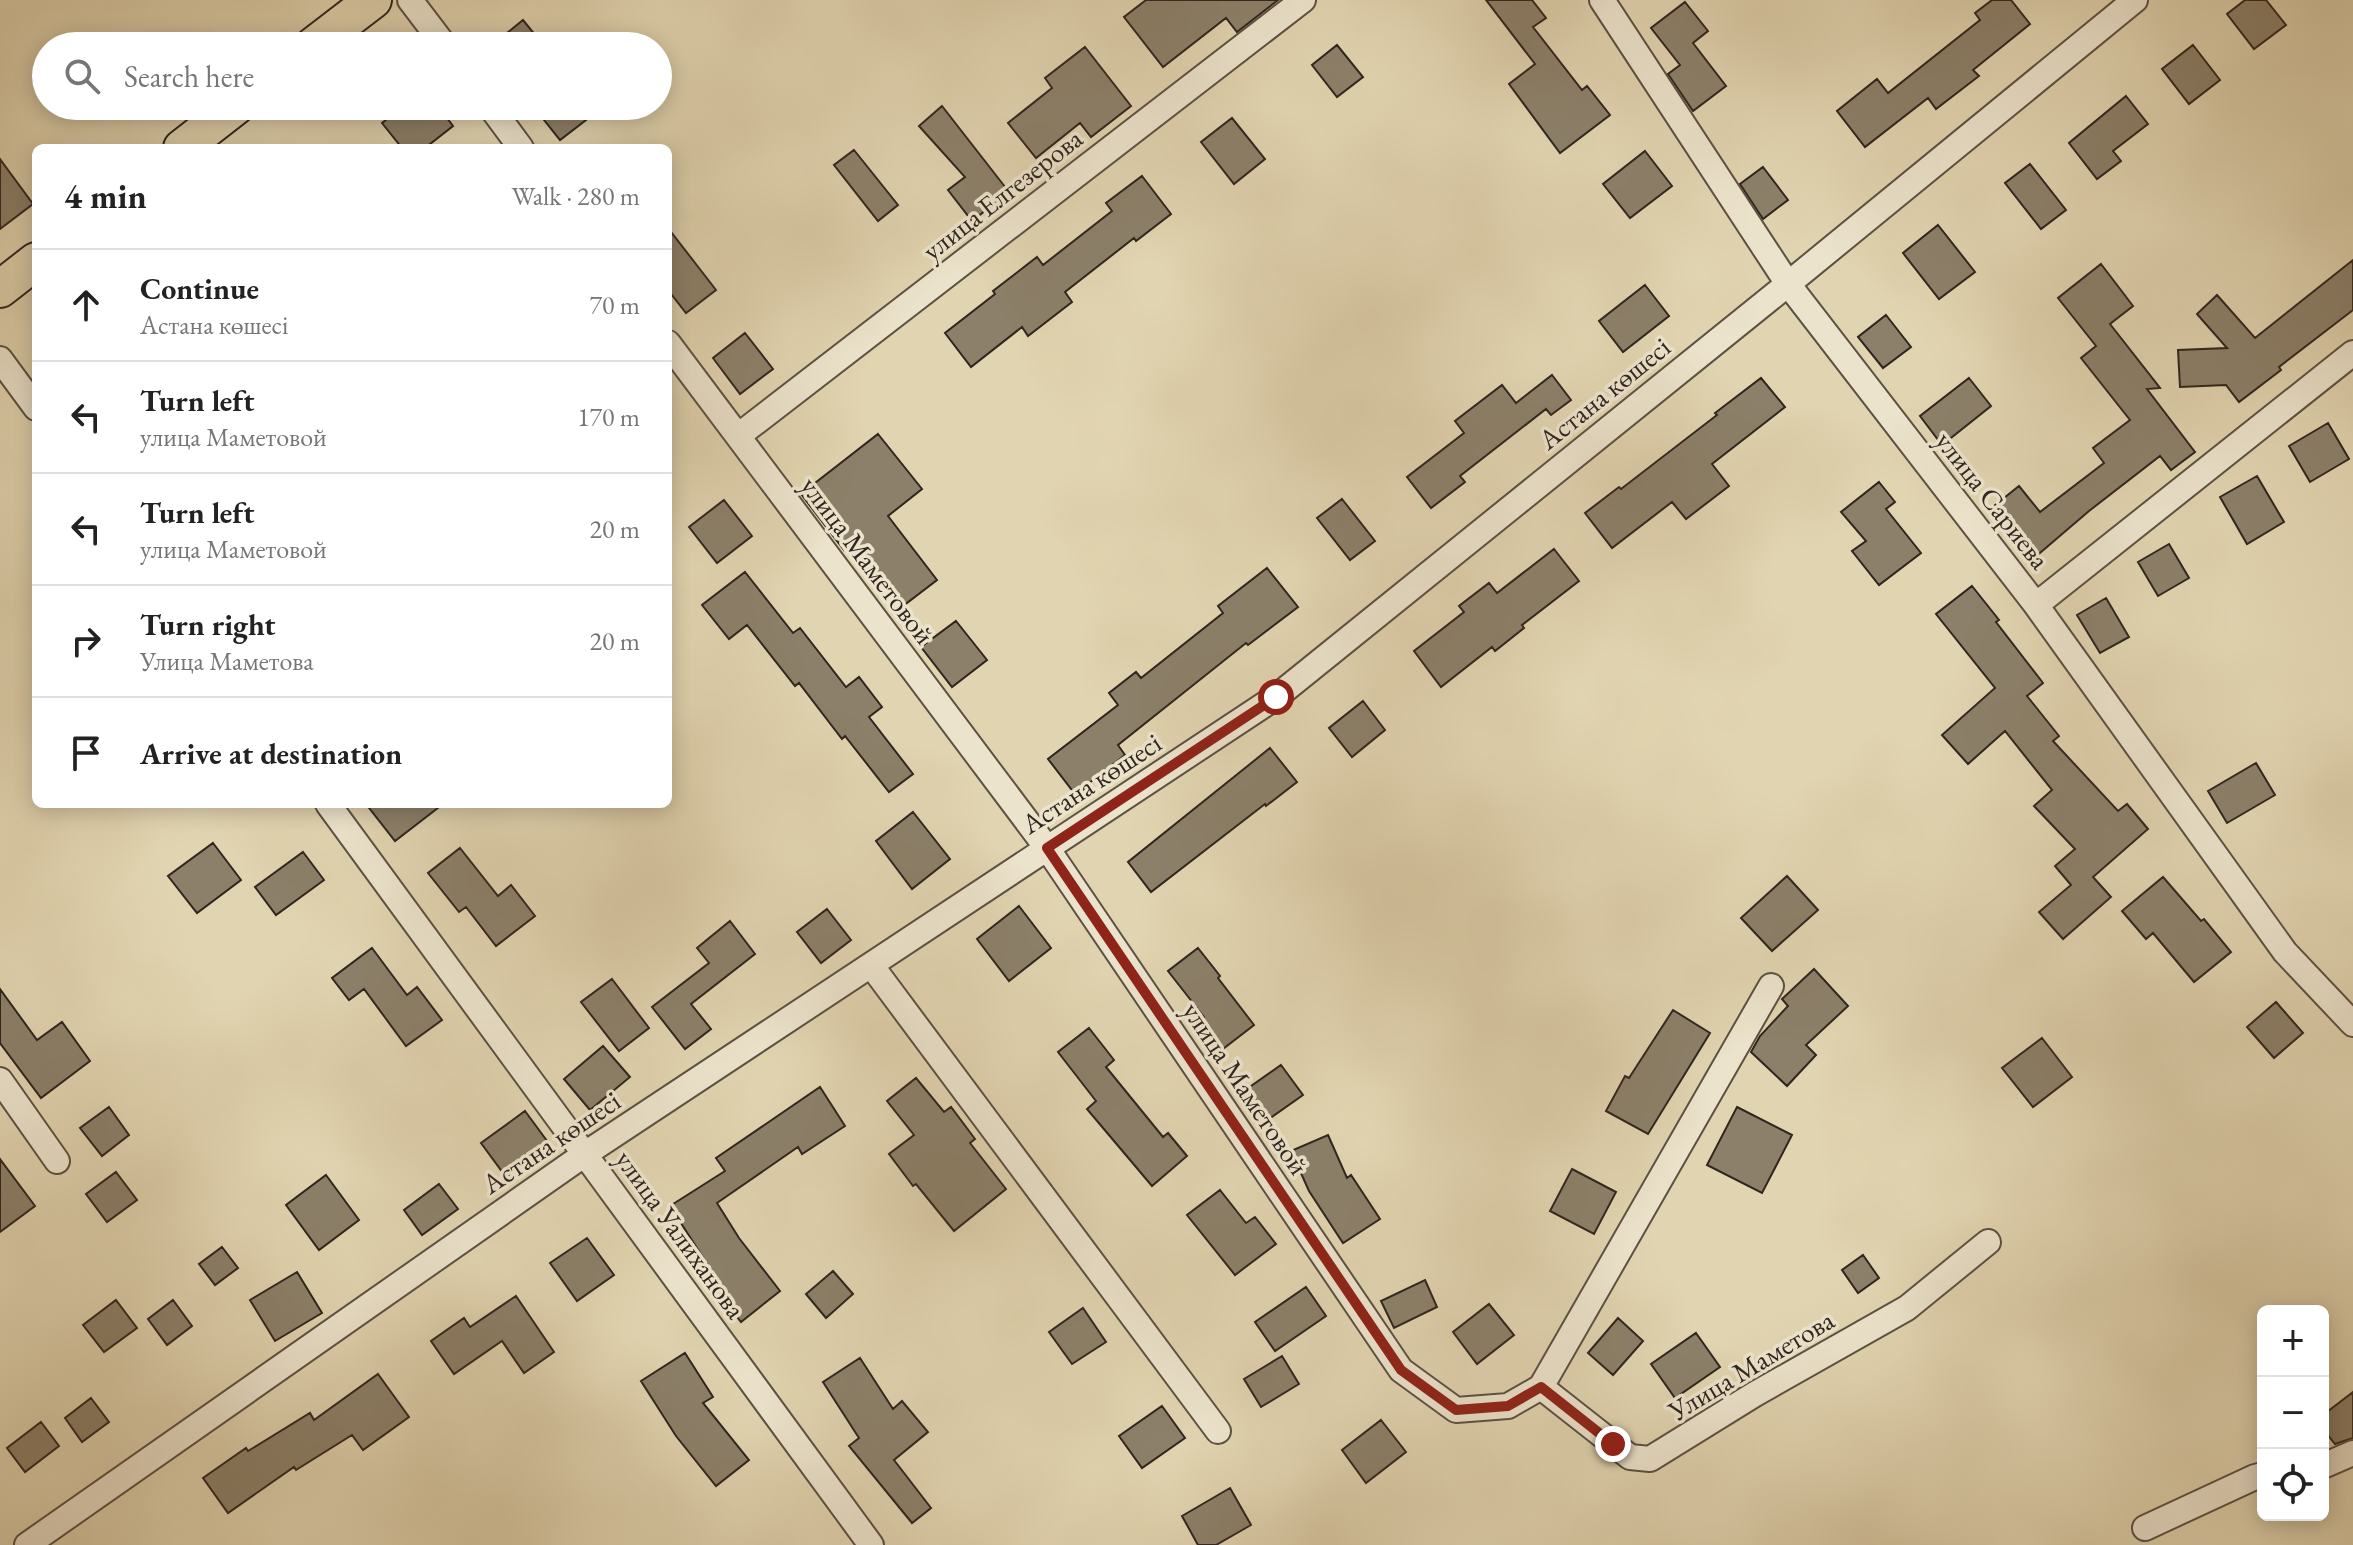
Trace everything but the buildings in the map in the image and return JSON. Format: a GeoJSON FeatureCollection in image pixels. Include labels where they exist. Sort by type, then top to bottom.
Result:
{"type":"FeatureCollection","features":[{"type":"Feature","properties":{"kind":"main road"},"geometry":{"type":"LineString","coordinates":[[331,32],[373,0]]}},
{"type":"Feature","properties":{"kind":"main road"},"geometry":{"type":"LineString","coordinates":[[187,144],[218,120]]}},
{"type":"Feature","properties":{"kind":"main road"},"geometry":{"type":"LineString","coordinates":[[0,289],[32,264]]}},
{"type":"Feature","properties":{"kind":"street"},"geometry":{"type":"LineString","coordinates":[[410,0],[434,32]]}},
{"type":"Feature","properties":{"kind":"street","name":"улица Елгезерова"},"geometry":{"type":"LineString","coordinates":[[738,436],[1303,0]]}},
{"type":"Feature","properties":{"kind":"street","name":"улица Сариева"},"geometry":{"type":"LineString","coordinates":[[1602,0],[1788,284],[2036,605],[2285,952],[2353,1024]]}},
{"type":"Feature","properties":{"kind":"street","name":"Астана көшесі"},"geometry":{"type":"LineString","coordinates":[[27,1545],[585,1154],[1276,697],[2135,0]]}},
{"type":"Feature","properties":{"kind":"street"},"geometry":{"type":"LineString","coordinates":[[500,120],[518,144]]}},
{"type":"Feature","properties":{"kind":"street","name":"улица Маметовой"},"geometry":{"type":"LineString","coordinates":[[672,348],[1047,848],[1401,1370],[1456,1410],[1508,1406],[1541,1387]]}},
{"type":"Feature","properties":{"kind":"street"},"geometry":{"type":"LineString","coordinates":[[2036,605],[2353,353]]}},
{"type":"Feature","properties":{"kind":"street"},"geometry":{"type":"LineString","coordinates":[[0,359],[32,403]]}},
{"type":"Feature","properties":{"kind":"street","name":"улица Уалиханова"},"geometry":{"type":"LineString","coordinates":[[331,808],[871,1545]]}},
{"type":"Feature","properties":{"kind":"street"},"geometry":{"type":"LineString","coordinates":[[871,965],[1218,1431]]}},
{"type":"Feature","properties":{"kind":"street"},"geometry":{"type":"LineString","coordinates":[[1541,1387],[1771,986]]}},
{"type":"Feature","properties":{"kind":"street"},"geometry":{"type":"LineString","coordinates":[[0,1080],[57,1161]]}},
{"type":"Feature","properties":{"kind":"street","name":"Улица Маметова"},"geometry":{"type":"LineString","coordinates":[[1541,1387],[1630,1457],[1650,1459],[1755,1394],[1907,1308],[1988,1242]]}},
{"type":"Feature","properties":{"kind":"street"},"geometry":{"type":"LineString","coordinates":[[2329,1463],[2353,1453]]}},
{"type":"Feature","properties":{"kind":"street"},"geometry":{"type":"LineString","coordinates":[[2145,1528],[2257,1476]]}},
{"type":"Feature","properties":{"kind":"route"},"geometry":{"type":"LineString","coordinates":[[1276,697],[1047,848],[1401,1370],[1456,1410],[1508,1406],[1541,1387],[1613,1444]]}}]}
